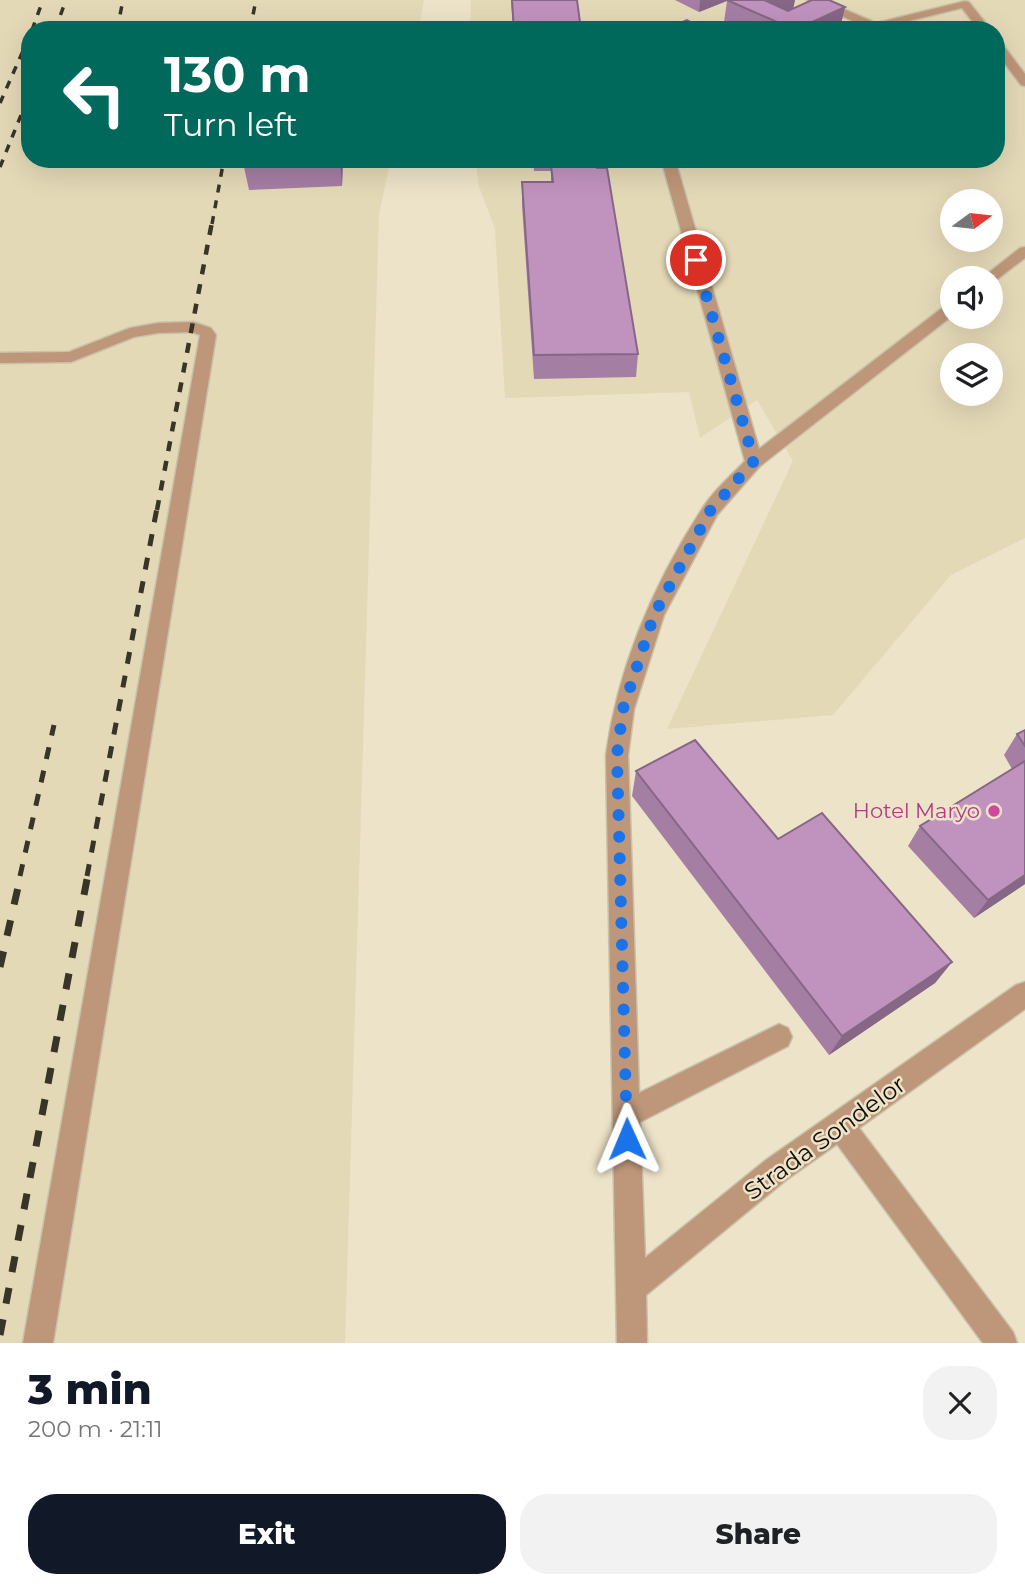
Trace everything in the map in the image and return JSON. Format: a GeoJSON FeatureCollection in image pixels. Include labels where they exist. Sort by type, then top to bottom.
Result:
{"type":"FeatureCollection","features":[{"type":"Feature","properties":{"kind":"street"},"geometry":{"type":"LineString","coordinates":[[813,0],[861,21]]}},
{"type":"Feature","properties":{"kind":"street"},"geometry":{"type":"LineString","coordinates":[[898,21],[970,2],[980,21]]}},
{"type":"Feature","properties":{"kind":"street"},"geometry":{"type":"LineString","coordinates":[[1005,56],[1025,82]]}},
{"type":"Feature","properties":{"kind":"street"},"geometry":{"type":"LineString","coordinates":[[670,168],[754,461]]}},
{"type":"Feature","properties":{"kind":"street"},"geometry":{"type":"LineString","coordinates":[[1003,268],[1025,251]]}},
{"type":"Feature","properties":{"kind":"street"},"geometry":{"type":"LineString","coordinates":[[632,1343],[617,755],[623,709],[654,615],[678,565],[710,511],[754,461],[940,317]]}},
{"type":"Feature","properties":{"kind":"street"},"geometry":{"type":"LineString","coordinates":[[0,358],[71,357],[130,333],[158,328],[193,327],[205,331],[208,335],[38,1343]]}},
{"type":"Feature","properties":{"kind":"street","name":"Strada Sondelor"},"geometry":{"type":"LineString","coordinates":[[630,1289],[776,1170],[1025,994]]}},
{"type":"Feature","properties":{"kind":"street"},"geometry":{"type":"LineString","coordinates":[[627,1114],[779,1037]]}},
{"type":"Feature","properties":{"kind":"street"},"geometry":{"type":"LineString","coordinates":[[840,1125],[1002,1343]]}},
{"type":"Feature","properties":{"kind":"shaded area"},"geometry":{"type":"Polygon","coordinates":[[[0,0],[424,0],[420,21],[21,21],[21,168],[389,168],[379,214],[345,1343],[0,1343],[0,0]]]}},
{"type":"Feature","properties":{"kind":"shaded area"},"geometry":{"type":"Polygon","coordinates":[[[471,0],[1025,0],[1025,538],[951,575],[833,715],[667,729],[793,461],[757,400],[700,438],[689,392],[505,398],[495,229],[478,184],[477,168],[1005,168],[1005,21],[470,21],[471,0]]]}},
{"type":"Feature","properties":{"kind":"building"},"geometry":{"type":"Polygon","coordinates":[[[512,0],[577,0],[580,21],[513,21],[512,0]]]}},
{"type":"Feature","properties":{"kind":"building"},"geometry":{"type":"Polygon","coordinates":[[[727,0],[769,0],[766,1],[788,11],[812,0],[829,0],[845,7],[815,21],[775,21],[727,0]]]}},
{"type":"Feature","properties":{"kind":"building"},"geometry":{"type":"Polygon","coordinates":[[[551,168],[607,168],[638,354],[534,355],[522,182],[553,182],[551,168]]]}},
{"type":"Feature","properties":{"kind":"building"},"geometry":{"type":"Polygon","coordinates":[[[1025,730],[1025,746],[1017,734],[1025,730]]]}},
{"type":"Feature","properties":{"kind":"building"},"geometry":{"type":"Polygon","coordinates":[[[695,740],[778,839],[822,813],[952,962],[842,1036],[636,771],[695,740]]]}},
{"type":"Feature","properties":{"kind":"building","name":"Hotel Maryo"},"geometry":{"type":"Polygon","coordinates":[[[1025,761],[1025,875],[988,900],[920,826],[1025,761]]]}},
{"type":"Feature","properties":{"kind":"railway"},"geometry":{"type":"LineString","coordinates":[[35,21],[43,0]]}},
{"type":"Feature","properties":{"kind":"railway"},"geometry":{"type":"LineString","coordinates":[[58,21],[66,0]]}},
{"type":"Feature","properties":{"kind":"railway"},"geometry":{"type":"LineString","coordinates":[[119,21],[123,0]]}},
{"type":"Feature","properties":{"kind":"railway"},"geometry":{"type":"LineString","coordinates":[[252,21],[256,0]]}},
{"type":"Feature","properties":{"kind":"railway"},"geometry":{"type":"LineString","coordinates":[[0,103],[21,55]]}},
{"type":"Feature","properties":{"kind":"railway"},"geometry":{"type":"LineString","coordinates":[[0,167],[21,115]]}},
{"type":"Feature","properties":{"kind":"railway"},"geometry":{"type":"LineString","coordinates":[[212,224],[222,168]]}},
{"type":"Feature","properties":{"kind":"railway"},"geometry":{"type":"LineString","coordinates":[[157,510],[212,222]]}},
{"type":"Feature","properties":{"kind":"railway"},"geometry":{"type":"LineString","coordinates":[[87,876],[157,508]]}},
{"type":"Feature","properties":{"kind":"railway"},"geometry":{"type":"LineString","coordinates":[[20,876],[54,725]]}},
{"type":"Feature","properties":{"kind":"railway"},"geometry":{"type":"LineString","coordinates":[[0,967],[21,874]]}},
{"type":"Feature","properties":{"kind":"railway"},"geometry":{"type":"LineString","coordinates":[[0,1335],[88,874]]}},
{"type":"Feature","properties":{"kind":"place","name":"Hotel Maryo"},"geometry":{"type":"Point","coordinates":[994,811]}},
{"type":"Feature","properties":{"kind":"route"},"geometry":{"type":"LineString","coordinates":[[627,1139],[617,755],[623,709],[635,665],[654,615],[678,565],[710,511],[754,461],[696,260]]}}]}
